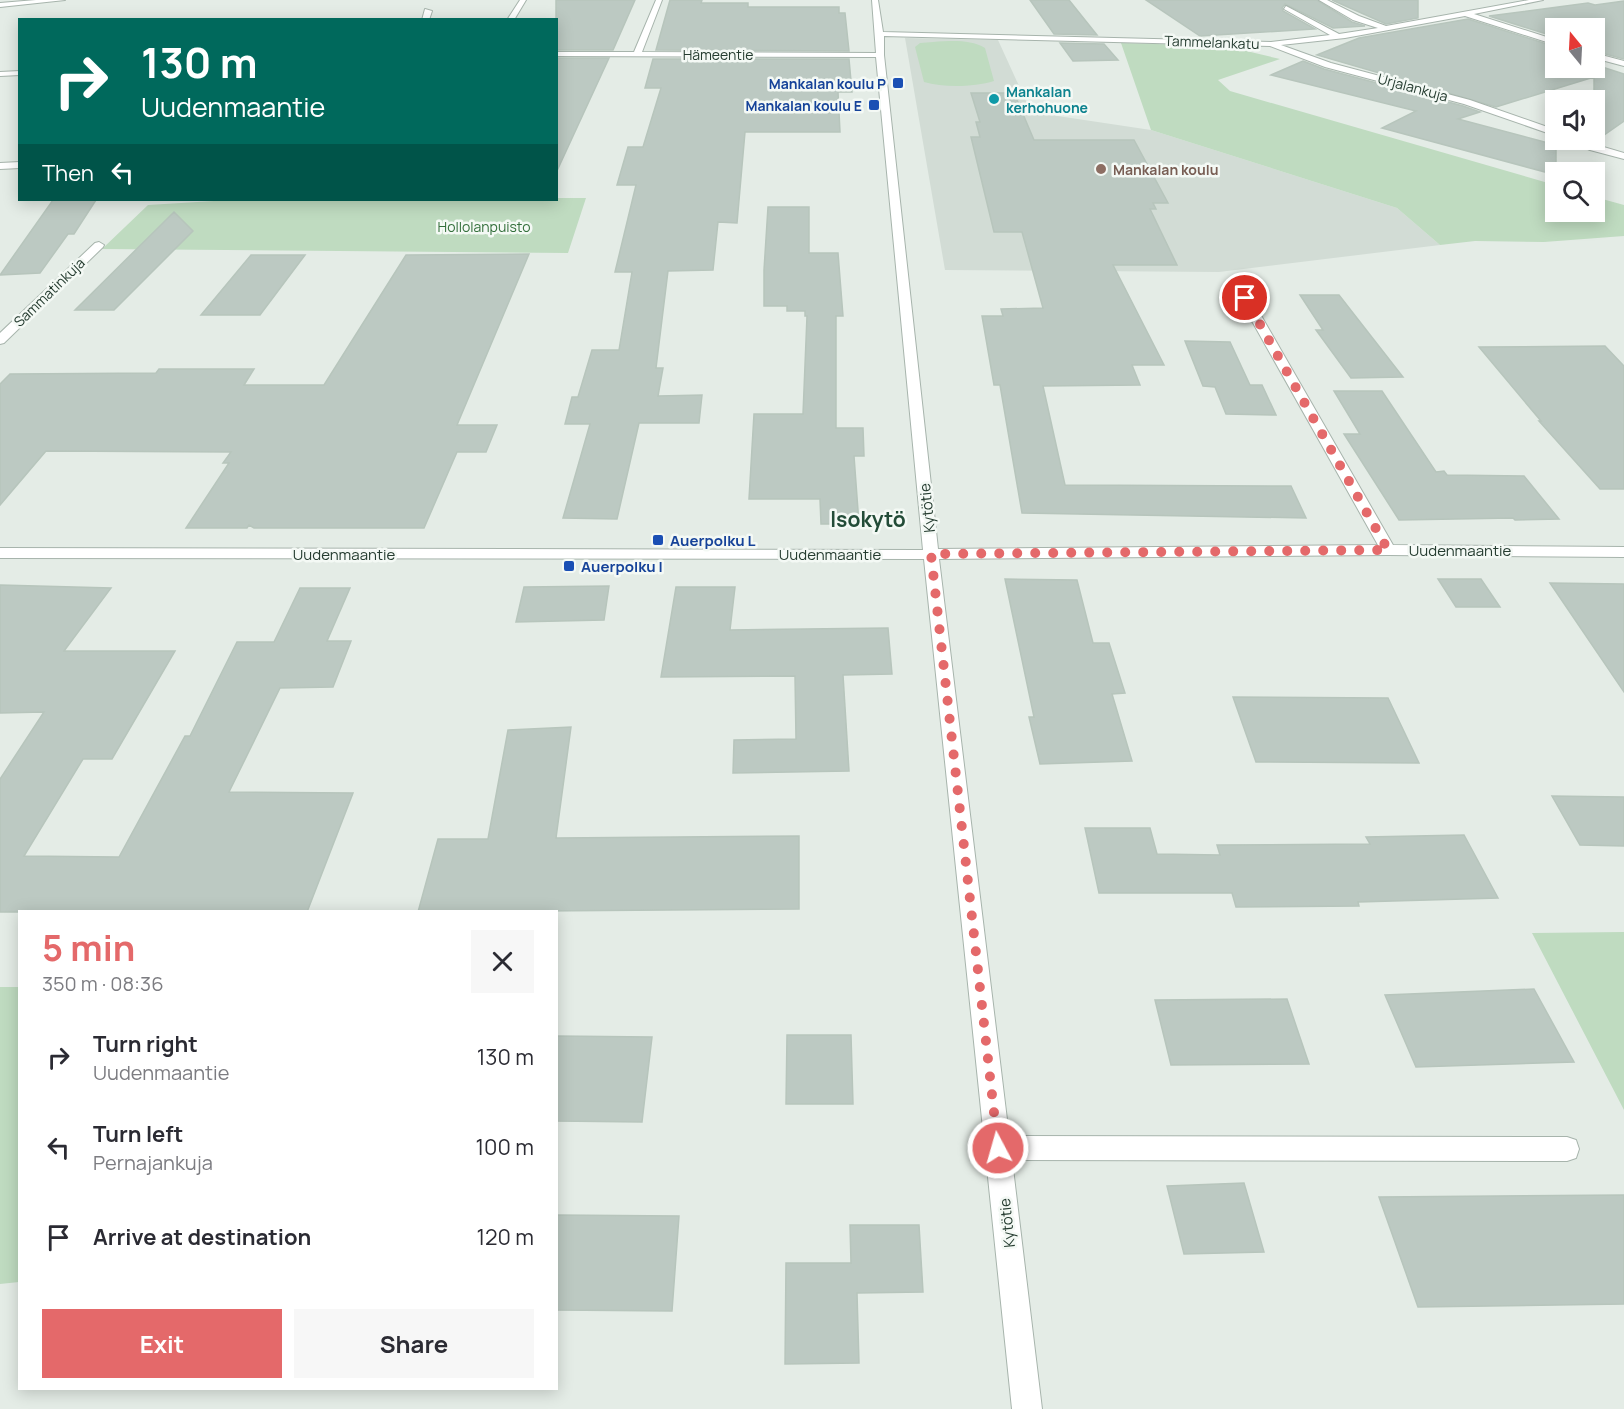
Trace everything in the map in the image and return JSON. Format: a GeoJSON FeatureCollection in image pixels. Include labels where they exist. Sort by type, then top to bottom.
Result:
{"type":"FeatureCollection","features":[{"type":"Feature","properties":{"kind":"street"},"geometry":{"type":"LineString","coordinates":[[0,5],[62,0]]}},
{"type":"Feature","properties":{"kind":"street"},"geometry":{"type":"LineString","coordinates":[[511,18],[523,0]]}},
{"type":"Feature","properties":{"kind":"street"},"geometry":{"type":"LineString","coordinates":[[637,54],[659,0]]}},
{"type":"Feature","properties":{"kind":"street","name":"Kytötie"},"geometry":{"type":"LineString","coordinates":[[874,0],[880,34],[880,55],[931,554],[1027,1409]]}},
{"type":"Feature","properties":{"kind":"street"},"geometry":{"type":"LineString","coordinates":[[1322,0],[1356,18],[1384,28]]}},
{"type":"Feature","properties":{"kind":"street","name":"Tammelankatu"},"geometry":{"type":"LineString","coordinates":[[880,34],[1271,44],[1338,37],[1540,0]]}},
{"type":"Feature","properties":{"kind":"street"},"geometry":{"type":"LineString","coordinates":[[1286,8],[1338,37]]}},
{"type":"Feature","properties":{"kind":"street"},"geometry":{"type":"LineString","coordinates":[[1462,13],[1545,39]]}},
{"type":"Feature","properties":{"kind":"street","name":"Urjalankuja"},"geometry":{"type":"LineString","coordinates":[[1271,44],[1328,65],[1467,102],[1545,128]]}},
{"type":"Feature","properties":{"kind":"street","name":"Hämeentie"},"geometry":{"type":"LineString","coordinates":[[558,54],[880,55]]}},
{"type":"Feature","properties":{"kind":"street"},"geometry":{"type":"LineString","coordinates":[[1605,58],[1624,64]]}},
{"type":"Feature","properties":{"kind":"street"},"geometry":{"type":"LineString","coordinates":[[0,74],[16,74]]}},
{"type":"Feature","properties":{"kind":"street"},"geometry":{"type":"LineString","coordinates":[[0,86],[16,74]]}},
{"type":"Feature","properties":{"kind":"street"},"geometry":{"type":"LineString","coordinates":[[1601,150],[1624,156]]}},
{"type":"Feature","properties":{"kind":"street"},"geometry":{"type":"LineString","coordinates":[[0,166],[18,165]]}},
{"type":"Feature","properties":{"kind":"street","name":"Sammatinkuja"},"geometry":{"type":"LineString","coordinates":[[0,340],[99,245]]}},
{"type":"Feature","properties":{"kind":"street"},"geometry":{"type":"LineString","coordinates":[[1245,298],[1388,550]]}},
{"type":"Feature","properties":{"kind":"street","name":"Uudenmaantie"},"geometry":{"type":"LineString","coordinates":[[0,553],[931,554],[1388,550],[1624,552]]}},
{"type":"Feature","properties":{"kind":"street"},"geometry":{"type":"LineString","coordinates":[[998,1148],[1567,1149]]}},
{"type":"Feature","properties":{"kind":"shaded area","name":"Mankalan koulu"},"geometry":{"type":"Polygon","coordinates":[[[905,38],[998,40],[1031,112],[1151,130],[1397,208],[1440,245],[1219,272],[945,270],[905,38]]]}},
{"type":"Feature","properties":{"kind":"green space"},"geometry":{"type":"Polygon","coordinates":[[[966,42],[985,48],[994,81],[959,86],[924,82],[915,47],[920,43],[966,42]]]}},
{"type":"Feature","properties":{"kind":"green space"},"geometry":{"type":"Polygon","coordinates":[[[1121,43],[1225,46],[1280,59],[1218,80],[1230,91],[1545,182],[1545,222],[1605,222],[1605,200],[1624,205],[1624,236],[1544,242],[1475,241],[1440,245],[1397,208],[1151,130],[1121,43]]]}},
{"type":"Feature","properties":{"kind":"green space","name":"Hollolanpuisto"},"geometry":{"type":"Polygon","coordinates":[[[558,198],[586,198],[568,253],[102,249],[148,205],[214,201],[558,201],[558,198]]]}},
{"type":"Feature","properties":{"kind":"green space"},"geometry":{"type":"Polygon","coordinates":[[[1624,932],[1624,1110],[1532,933],[1624,932]]]}},
{"type":"Feature","properties":{"kind":"green space"},"geometry":{"type":"Polygon","coordinates":[[[0,987],[18,987],[18,1282],[0,1284],[0,987]]]}},
{"type":"Feature","properties":{"kind":"building"},"geometry":{"type":"Polygon","coordinates":[[[556,0],[635,0],[613,50],[558,50],[558,18],[556,18],[556,0]]]}},
{"type":"Feature","properties":{"kind":"building"},"geometry":{"type":"Polygon","coordinates":[[[670,0],[702,0],[701,3],[748,3],[748,7],[839,7],[839,13],[845,13],[849,51],[656,50],[670,0]]]}},
{"type":"Feature","properties":{"kind":"building"},"geometry":{"type":"Polygon","coordinates":[[[1030,0],[1069,0],[1097,35],[1054,34],[1030,0]]]}},
{"type":"Feature","properties":{"kind":"building"},"geometry":{"type":"Polygon","coordinates":[[[1146,0],[1317,0],[1352,22],[1365,26],[1333,28],[1285,4],[1283,11],[1315,29],[1200,36],[1146,0]]]}},
{"type":"Feature","properties":{"kind":"building"},"geometry":{"type":"Polygon","coordinates":[[[1332,0],[1418,0],[1418,18],[1386,24],[1332,0]]]}},
{"type":"Feature","properties":{"kind":"building"},"geometry":{"type":"Polygon","coordinates":[[[1624,1],[1624,59],[1605,54],[1605,18],[1545,18],[1545,34],[1489,16],[1588,3],[1595,5],[1624,1]]]}},
{"type":"Feature","properties":{"kind":"building"},"geometry":{"type":"Polygon","coordinates":[[[1468,19],[1545,44],[1545,78],[1591,78],[1545,90],[1545,92],[1496,107],[1317,55],[1359,38],[1468,19]]]}},
{"type":"Feature","properties":{"kind":"building"},"geometry":{"type":"Polygon","coordinates":[[[1060,43],[1104,44],[1118,60],[1073,61],[1060,43]]]}},
{"type":"Feature","properties":{"kind":"building"},"geometry":{"type":"Polygon","coordinates":[[[558,58],[609,58],[558,169],[558,58]]]}},
{"type":"Feature","properties":{"kind":"building"},"geometry":{"type":"Polygon","coordinates":[[[653,59],[849,59],[852,92],[838,92],[840,132],[745,132],[737,223],[718,222],[713,270],[668,271],[656,368],[663,368],[658,396],[702,395],[699,423],[639,423],[617,519],[563,518],[590,424],[565,424],[572,397],[578,397],[592,350],[619,350],[632,272],[615,272],[636,185],[617,185],[628,147],[643,147],[661,88],[645,88],[653,59]]]}},
{"type":"Feature","properties":{"kind":"building"},"geometry":{"type":"Polygon","coordinates":[[[1303,61],[1324,69],[1463,106],[1480,112],[1458,119],[1545,142],[1545,150],[1556,150],[1556,162],[1545,162],[1545,172],[1382,128],[1416,111],[1271,75],[1303,61]]]}},
{"type":"Feature","properties":{"kind":"building"},"geometry":{"type":"Polygon","coordinates":[[[1605,68],[1624,74],[1624,121],[1605,134],[1605,90],[1594,90],[1594,78],[1605,78],[1605,68]]]}},
{"type":"Feature","properties":{"kind":"building"},"geometry":{"type":"Polygon","coordinates":[[[971,93],[1014,93],[1034,140],[1134,140],[1168,203],[1153,203],[1156,209],[1150,209],[1177,265],[1113,265],[1164,365],[1132,365],[1140,385],[1043,386],[1065,485],[1291,486],[1306,518],[1022,513],[1000,385],[994,385],[982,316],[1003,316],[1001,309],[1043,308],[1022,232],[994,232],[971,137],[980,137],[976,122],[980,122],[971,93]]]}},
{"type":"Feature","properties":{"kind":"building"},"geometry":{"type":"Polygon","coordinates":[[[52,201],[95,201],[74,234],[68,234],[40,273],[0,275],[52,201]]]}},
{"type":"Feature","properties":{"kind":"building"},"geometry":{"type":"Polygon","coordinates":[[[768,207],[809,207],[809,253],[838,253],[843,316],[836,316],[836,428],[863,428],[864,456],[854,456],[859,524],[821,524],[820,499],[749,499],[754,414],[803,414],[807,316],[805,316],[805,311],[787,311],[787,306],[764,306],[768,207]]]}},
{"type":"Feature","properties":{"kind":"building"},"geometry":{"type":"Polygon","coordinates":[[[174,212],[193,231],[114,310],[75,310],[174,212]]]}},
{"type":"Feature","properties":{"kind":"building"},"geometry":{"type":"Polygon","coordinates":[[[529,254],[457,425],[497,425],[486,452],[457,452],[424,528],[254,528],[249,525],[247,528],[186,528],[229,463],[223,463],[231,452],[46,451],[0,505],[0,384],[10,374],[156,373],[159,369],[254,369],[244,385],[324,385],[406,255],[529,254]]]}},
{"type":"Feature","properties":{"kind":"building"},"geometry":{"type":"Polygon","coordinates":[[[251,255],[305,255],[260,315],[201,315],[251,255]]]}},
{"type":"Feature","properties":{"kind":"building"},"geometry":{"type":"Polygon","coordinates":[[[1300,295],[1339,295],[1403,377],[1351,378],[1316,330],[1323,330],[1300,295]]]}},
{"type":"Feature","properties":{"kind":"building"},"geometry":{"type":"Polygon","coordinates":[[[1185,341],[1230,342],[1250,385],[1262,385],[1276,415],[1226,414],[1215,387],[1203,386],[1185,341]]]}},
{"type":"Feature","properties":{"kind":"building"},"geometry":{"type":"Polygon","coordinates":[[[1605,346],[1624,366],[1624,489],[1600,489],[1539,421],[1541,421],[1479,347],[1605,346]]]}},
{"type":"Feature","properties":{"kind":"building"},"geometry":{"type":"Polygon","coordinates":[[[1334,391],[1382,391],[1436,472],[1444,471],[1447,475],[1524,476],[1559,519],[1399,520],[1344,434],[1360,434],[1334,391]]]}},
{"type":"Feature","properties":{"kind":"building"},"geometry":{"type":"Polygon","coordinates":[[[1005,579],[1077,580],[1093,643],[1109,643],[1125,693],[1112,694],[1132,761],[1040,764],[1029,717],[1034,717],[1005,579]]]}},
{"type":"Feature","properties":{"kind":"building"},"geometry":{"type":"Polygon","coordinates":[[[1438,579],[1481,579],[1500,607],[1456,607],[1438,579]]]}},
{"type":"Feature","properties":{"kind":"building"},"geometry":{"type":"Polygon","coordinates":[[[1550,583],[1624,584],[1624,692],[1550,583]]]}},
{"type":"Feature","properties":{"kind":"building"},"geometry":{"type":"Polygon","coordinates":[[[0,585],[111,588],[64,651],[175,651],[112,759],[83,759],[24,856],[119,857],[185,736],[190,736],[237,642],[274,642],[300,588],[350,588],[327,641],[351,641],[333,687],[280,688],[229,792],[353,793],[308,910],[18,910],[18,912],[0,912],[0,779],[44,712],[0,713],[0,585]]]}},
{"type":"Feature","properties":{"kind":"building"},"geometry":{"type":"Polygon","coordinates":[[[609,586],[604,620],[516,622],[524,587],[609,586]]]}},
{"type":"Feature","properties":{"kind":"building"},"geometry":{"type":"Polygon","coordinates":[[[676,587],[735,587],[730,630],[888,628],[892,674],[843,675],[849,771],[733,773],[734,740],[796,739],[795,676],[661,677],[676,587]]]}},
{"type":"Feature","properties":{"kind":"building"},"geometry":{"type":"Polygon","coordinates":[[[1233,697],[1388,698],[1419,763],[1256,762],[1233,697]]]}},
{"type":"Feature","properties":{"kind":"building"},"geometry":{"type":"Polygon","coordinates":[[[571,727],[556,838],[799,836],[799,909],[419,910],[438,839],[488,839],[508,730],[571,727]]]}},
{"type":"Feature","properties":{"kind":"building"},"geometry":{"type":"Polygon","coordinates":[[[1552,796],[1624,797],[1624,846],[1580,845],[1552,796]]]}},
{"type":"Feature","properties":{"kind":"building"},"geometry":{"type":"Polygon","coordinates":[[[1085,828],[1150,828],[1157,854],[1220,855],[1217,845],[1370,844],[1366,837],[1464,835],[1498,898],[1358,902],[1359,906],[1236,907],[1232,893],[1099,893],[1085,828]]]}},
{"type":"Feature","properties":{"kind":"building"},"geometry":{"type":"Polygon","coordinates":[[[1534,989],[1574,1062],[1416,1067],[1385,995],[1534,989]]]}},
{"type":"Feature","properties":{"kind":"building"},"geometry":{"type":"Polygon","coordinates":[[[1287,999],[1309,1064],[1171,1065],[1155,1000],[1287,999]]]}},
{"type":"Feature","properties":{"kind":"building"},"geometry":{"type":"Polygon","coordinates":[[[787,1035],[851,1035],[853,1104],[786,1104],[787,1035]]]}},
{"type":"Feature","properties":{"kind":"building"},"geometry":{"type":"Polygon","coordinates":[[[558,1036],[652,1037],[642,1122],[558,1121],[558,1036]]]}},
{"type":"Feature","properties":{"kind":"building"},"geometry":{"type":"Polygon","coordinates":[[[1244,1183],[1264,1252],[1184,1254],[1167,1186],[1244,1183]]]}},
{"type":"Feature","properties":{"kind":"building"},"geometry":{"type":"Polygon","coordinates":[[[1624,1195],[1624,1304],[1418,1307],[1379,1197],[1624,1195]]]}},
{"type":"Feature","properties":{"kind":"building"},"geometry":{"type":"Polygon","coordinates":[[[558,1215],[679,1216],[672,1311],[558,1310],[558,1215]]]}},
{"type":"Feature","properties":{"kind":"building"},"geometry":{"type":"Polygon","coordinates":[[[850,1225],[919,1225],[923,1292],[857,1293],[859,1363],[785,1364],[786,1263],[851,1263],[850,1225]]]}},
{"type":"Feature","properties":{"kind":"place","name":"Mankalan koulu P"},"geometry":{"type":"Point","coordinates":[898,83]}},
{"type":"Feature","properties":{"kind":"place","name":"Mankalan kerhohuone"},"geometry":{"type":"Point","coordinates":[994,99]}},
{"type":"Feature","properties":{"kind":"place","name":"Mankalan koulu E"},"geometry":{"type":"Point","coordinates":[874,105]}},
{"type":"Feature","properties":{"kind":"place","name":"Mankalan koulu"},"geometry":{"type":"Point","coordinates":[1101,169]}},
{"type":"Feature","properties":{"kind":"place","name":"Auerpolku L"},"geometry":{"type":"Point","coordinates":[658,540]}},
{"type":"Feature","properties":{"kind":"place","name":"Auerpolku I"},"geometry":{"type":"Point","coordinates":[569,566]}},
{"type":"Feature","properties":{"kind":"district","name":"Isokytö"},"geometry":{"type":"Point","coordinates":[868,519]}},
{"type":"Feature","properties":{"kind":"route"},"geometry":{"type":"LineString","coordinates":[[998,1148],[931,554],[1388,550],[1245,298]]}}]}
